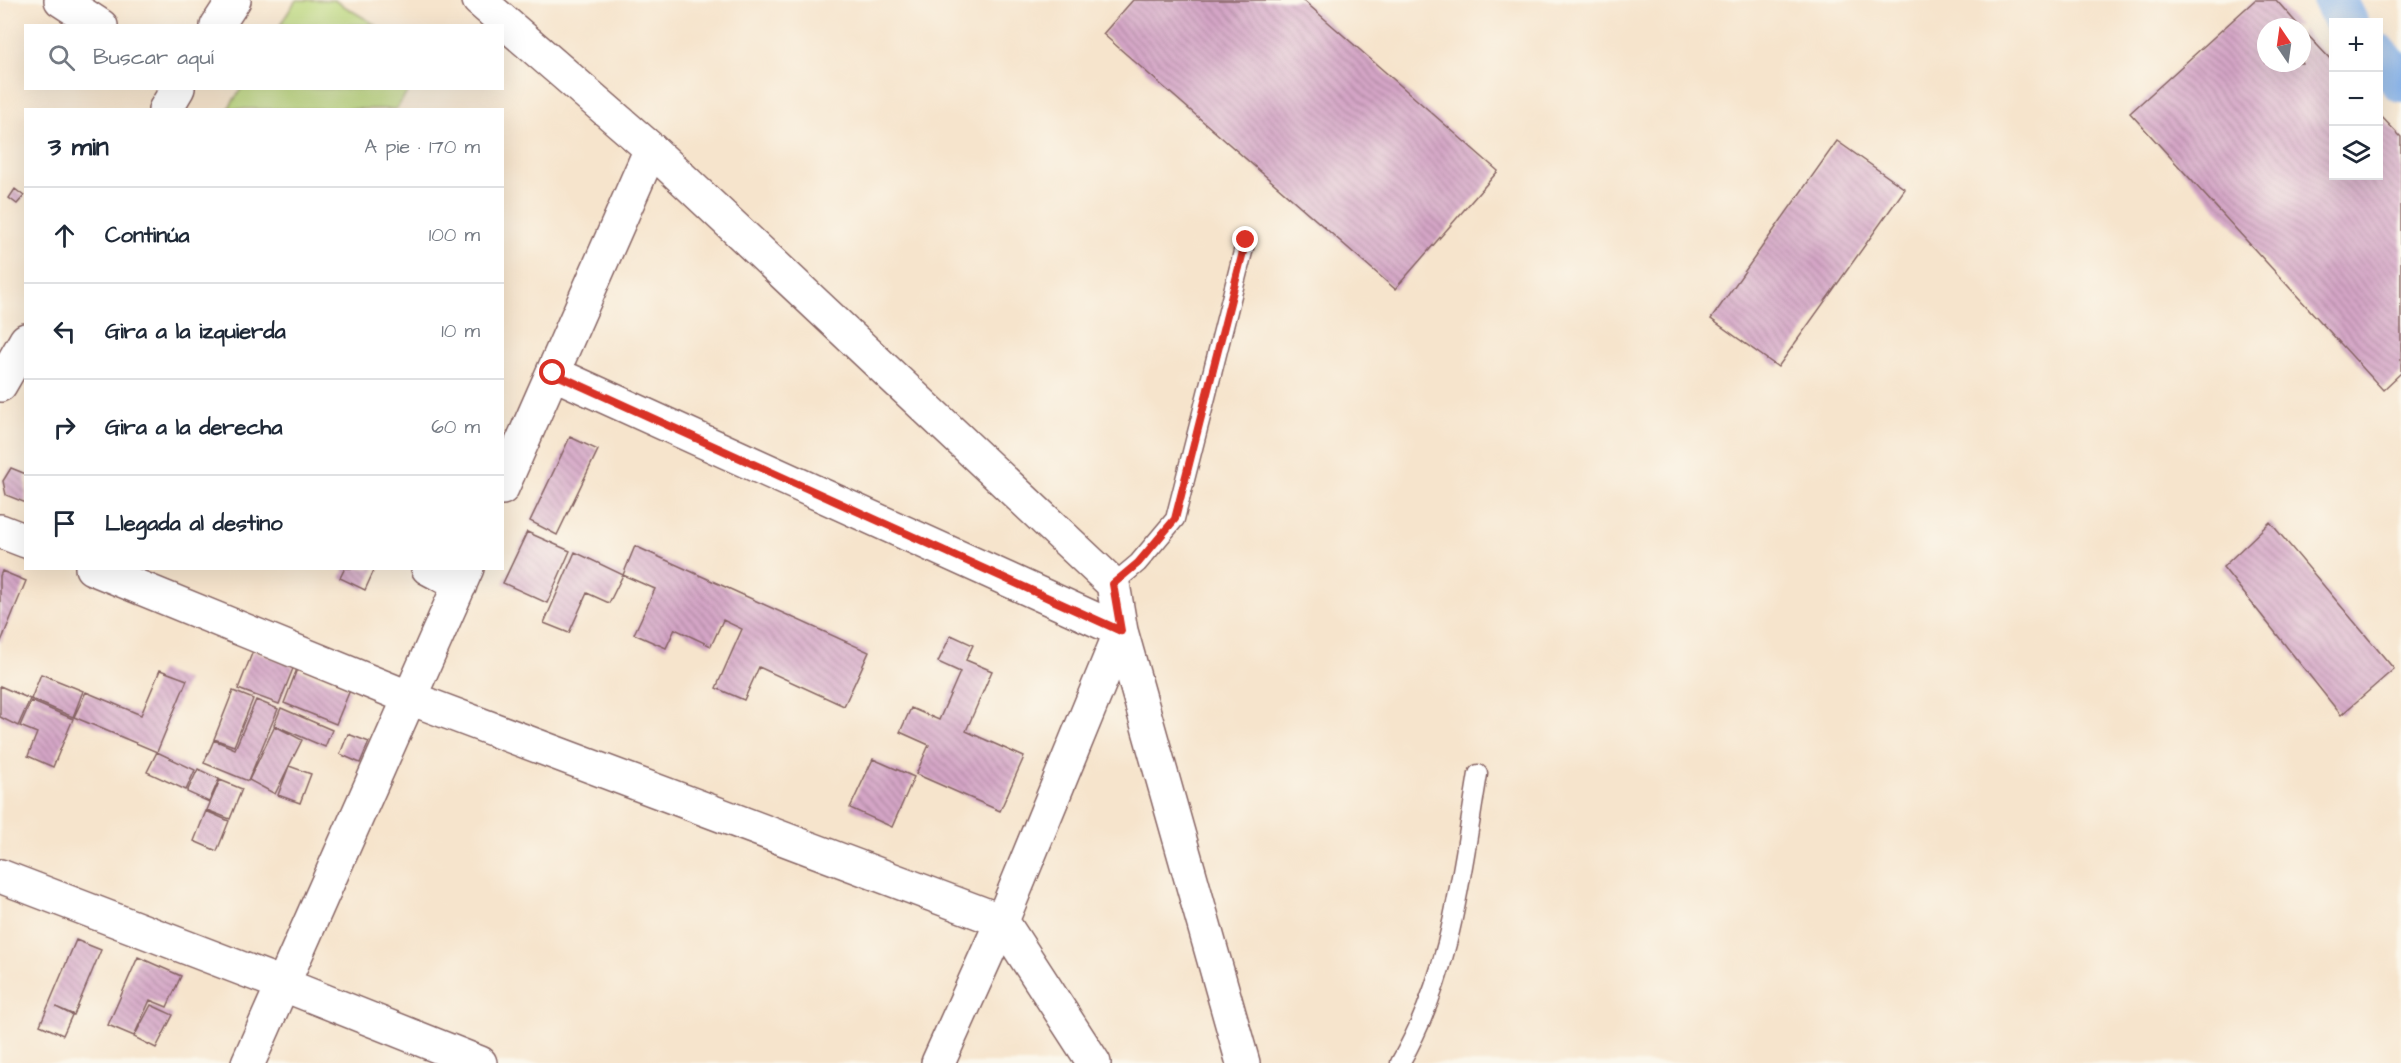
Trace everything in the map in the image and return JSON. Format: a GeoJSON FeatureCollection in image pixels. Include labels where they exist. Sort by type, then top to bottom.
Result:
{"type":"FeatureCollection","features":[{"type":"Feature","properties":{"kind":"street"},"geometry":{"type":"LineString","coordinates":[[61,0],[98,24]]}},
{"type":"Feature","properties":{"kind":"street"},"geometry":{"type":"LineString","coordinates":[[218,24],[234,0]]}},
{"type":"Feature","properties":{"kind":"street"},"geometry":{"type":"LineString","coordinates":[[479,0],[651,149],[1113,584],[1121,631],[1243,1063]]}},
{"type":"Feature","properties":{"kind":"street"},"geometry":{"type":"LineString","coordinates":[[166,108],[176,90]]}},
{"type":"Feature","properties":{"kind":"street"},"geometry":{"type":"LineString","coordinates":[[504,483],[651,149]]}},
{"type":"Feature","properties":{"kind":"street"},"geometry":{"type":"LineString","coordinates":[[0,385],[18,344]]}},
{"type":"Feature","properties":{"kind":"street"},"geometry":{"type":"LineString","coordinates":[[553,373],[1121,631]]}},
{"type":"Feature","properties":{"kind":"street"},"geometry":{"type":"LineString","coordinates":[[0,531],[24,540]]}},
{"type":"Feature","properties":{"kind":"street"},"geometry":{"type":"LineString","coordinates":[[97,570],[410,698],[1002,921],[1095,1063]]}},
{"type":"Feature","properties":{"kind":"street"},"geometry":{"type":"LineString","coordinates":[[248,1063],[463,577],[436,570]]}},
{"type":"Feature","properties":{"kind":"street"},"geometry":{"type":"LineString","coordinates":[[938,1063],[1002,921],[1121,631]]}},
{"type":"Feature","properties":{"kind":"street"},"geometry":{"type":"LineString","coordinates":[[0,876],[480,1063]]}},
{"type":"Feature","properties":{"kind":"lane"},"geometry":{"type":"LineString","coordinates":[[1113,584],[1138,563],[1175,519],[1246,240]]}},
{"type":"Feature","properties":{"kind":"lane"},"geometry":{"type":"LineString","coordinates":[[1400,1063],[1429,1006],[1442,968],[1478,774]]}},
{"type":"Feature","properties":{"kind":"green space"},"geometry":{"type":"Polygon","coordinates":[[[296,0],[334,0],[374,24],[281,24],[296,0]]]}},
{"type":"Feature","properties":{"kind":"green space"},"geometry":{"type":"Polygon","coordinates":[[[240,90],[409,90],[397,108],[229,108],[240,90]]]}},
{"type":"Feature","properties":{"kind":"building"},"geometry":{"type":"Polygon","coordinates":[[[1133,0],[1303,0],[1498,171],[1395,289],[1103,34],[1133,0]]]}},
{"type":"Feature","properties":{"kind":"building"},"geometry":{"type":"Polygon","coordinates":[[[2255,0],[2276,0],[2292,18],[2257,18],[2257,72],[2311,72],[2311,39],[2329,58],[2329,180],[2383,180],[2383,118],[2401,137],[2401,373],[2383,390],[2130,113],[2255,0]]]}},
{"type":"Feature","properties":{"kind":"building"},"geometry":{"type":"Polygon","coordinates":[[[1837,141],[1905,189],[1778,367],[1711,319],[1837,141]]]}},
{"type":"Feature","properties":{"kind":"building"},"geometry":{"type":"Polygon","coordinates":[[[15,189],[24,196],[17,204],[9,198],[15,189]]]}},
{"type":"Feature","properties":{"kind":"building"},"geometry":{"type":"Polygon","coordinates":[[[570,437],[598,450],[557,535],[530,521],[570,437]]]}},
{"type":"Feature","properties":{"kind":"building"},"geometry":{"type":"Polygon","coordinates":[[[11,468],[24,473],[24,502],[6,495],[3,481],[11,468]]]}},
{"type":"Feature","properties":{"kind":"building"},"geometry":{"type":"Polygon","coordinates":[[[2270,522],[2394,669],[2341,715],[2223,567],[2270,522]]]}},
{"type":"Feature","properties":{"kind":"building"},"geometry":{"type":"Polygon","coordinates":[[[527,532],[570,551],[547,603],[503,583],[527,532]]]}},
{"type":"Feature","properties":{"kind":"building"},"geometry":{"type":"Polygon","coordinates":[[[635,546],[869,652],[844,706],[759,667],[744,700],[716,688],[742,629],[723,620],[711,646],[675,629],[666,648],[634,634],[655,589],[623,575],[635,546]]]}},
{"type":"Feature","properties":{"kind":"building"},"geometry":{"type":"Polygon","coordinates":[[[575,552],[623,575],[609,603],[587,593],[569,633],[544,623],[575,552]]]}},
{"type":"Feature","properties":{"kind":"building"},"geometry":{"type":"Polygon","coordinates":[[[344,570],[374,570],[365,590],[340,578],[344,570]]]}},
{"type":"Feature","properties":{"kind":"building"},"geometry":{"type":"Polygon","coordinates":[[[2,571],[26,581],[0,644],[0,576],[2,571]]]}},
{"type":"Feature","properties":{"kind":"building"},"geometry":{"type":"Polygon","coordinates":[[[951,635],[973,645],[966,660],[992,671],[966,731],[1024,757],[1000,811],[916,774],[929,745],[900,732],[911,708],[939,720],[960,672],[938,662],[951,635]]]}},
{"type":"Feature","properties":{"kind":"building"},"geometry":{"type":"Polygon","coordinates":[[[253,651],[294,666],[279,704],[238,689],[253,651]]]}},
{"type":"Feature","properties":{"kind":"building"},"geometry":{"type":"Polygon","coordinates":[[[297,669],[350,690],[336,724],[284,703],[297,669]]]}},
{"type":"Feature","properties":{"kind":"building"},"geometry":{"type":"Polygon","coordinates":[[[160,670],[187,680],[157,752],[74,717],[86,692],[141,715],[160,670]]]}},
{"type":"Feature","properties":{"kind":"building"},"geometry":{"type":"Polygon","coordinates":[[[41,674],[83,691],[73,717],[31,699],[41,674]]]}},
{"type":"Feature","properties":{"kind":"building"},"geometry":{"type":"Polygon","coordinates":[[[0,686],[30,699],[18,726],[0,717],[0,686]]]}},
{"type":"Feature","properties":{"kind":"building"},"geometry":{"type":"Polygon","coordinates":[[[233,691],[253,699],[234,746],[214,739],[233,691]]]}},
{"type":"Feature","properties":{"kind":"building"},"geometry":{"type":"Polygon","coordinates":[[[256,700],[278,709],[248,781],[204,763],[214,740],[235,749],[256,700]]]}},
{"type":"Feature","properties":{"kind":"building"},"geometry":{"type":"Polygon","coordinates":[[[31,701],[73,719],[53,767],[28,756],[37,733],[20,726],[31,701]]]}},
{"type":"Feature","properties":{"kind":"building"},"geometry":{"type":"Polygon","coordinates":[[[281,708],[332,730],[325,747],[274,725],[281,708]]]}},
{"type":"Feature","properties":{"kind":"building"},"geometry":{"type":"Polygon","coordinates":[[[275,726],[302,740],[275,794],[249,780],[275,726]]]}},
{"type":"Feature","properties":{"kind":"building"},"geometry":{"type":"Polygon","coordinates":[[[348,734],[369,742],[360,763],[340,754],[348,734]]]}},
{"type":"Feature","properties":{"kind":"building"},"geometry":{"type":"Polygon","coordinates":[[[157,752],[195,770],[186,790],[147,772],[157,752]]]}},
{"type":"Feature","properties":{"kind":"building"},"geometry":{"type":"Polygon","coordinates":[[[873,759],[914,777],[892,827],[850,808],[873,759]]]}},
{"type":"Feature","properties":{"kind":"building"},"geometry":{"type":"Polygon","coordinates":[[[289,766],[311,774],[300,803],[278,795],[289,766]]]}},
{"type":"Feature","properties":{"kind":"building"},"geometry":{"type":"Polygon","coordinates":[[[198,769],[219,779],[209,802],[187,792],[198,769]]]}},
{"type":"Feature","properties":{"kind":"building"},"geometry":{"type":"Polygon","coordinates":[[[220,780],[242,789],[230,819],[207,810],[220,780]]]}},
{"type":"Feature","properties":{"kind":"building"},"geometry":{"type":"Polygon","coordinates":[[[206,811],[229,821],[217,851],[194,841],[206,811]]]}},
{"type":"Feature","properties":{"kind":"building"},"geometry":{"type":"Polygon","coordinates":[[[76,940],[101,950],[74,1015],[56,1007],[72,1015],[63,1035],[40,1025],[76,940]]]}},
{"type":"Feature","properties":{"kind":"building"},"geometry":{"type":"Polygon","coordinates":[[[138,957],[181,976],[167,1007],[150,1000],[134,1036],[108,1025],[138,957]]]}},
{"type":"Feature","properties":{"kind":"building"},"geometry":{"type":"Polygon","coordinates":[[[151,1005],[173,1015],[156,1048],[134,1037],[151,1005]]]}},
{"type":"Feature","properties":{"kind":"waterway"},"geometry":{"type":"LineString","coordinates":[[2335,0],[2344,18]]}},
{"type":"Feature","properties":{"kind":"waterway"},"geometry":{"type":"LineString","coordinates":[[2383,61],[2401,80]]}},
{"type":"Feature","properties":{"kind":"route"},"geometry":{"type":"LineString","coordinates":[[553,373],[1121,631],[1113,584],[1138,563],[1175,519],[1246,240]]}}]}
